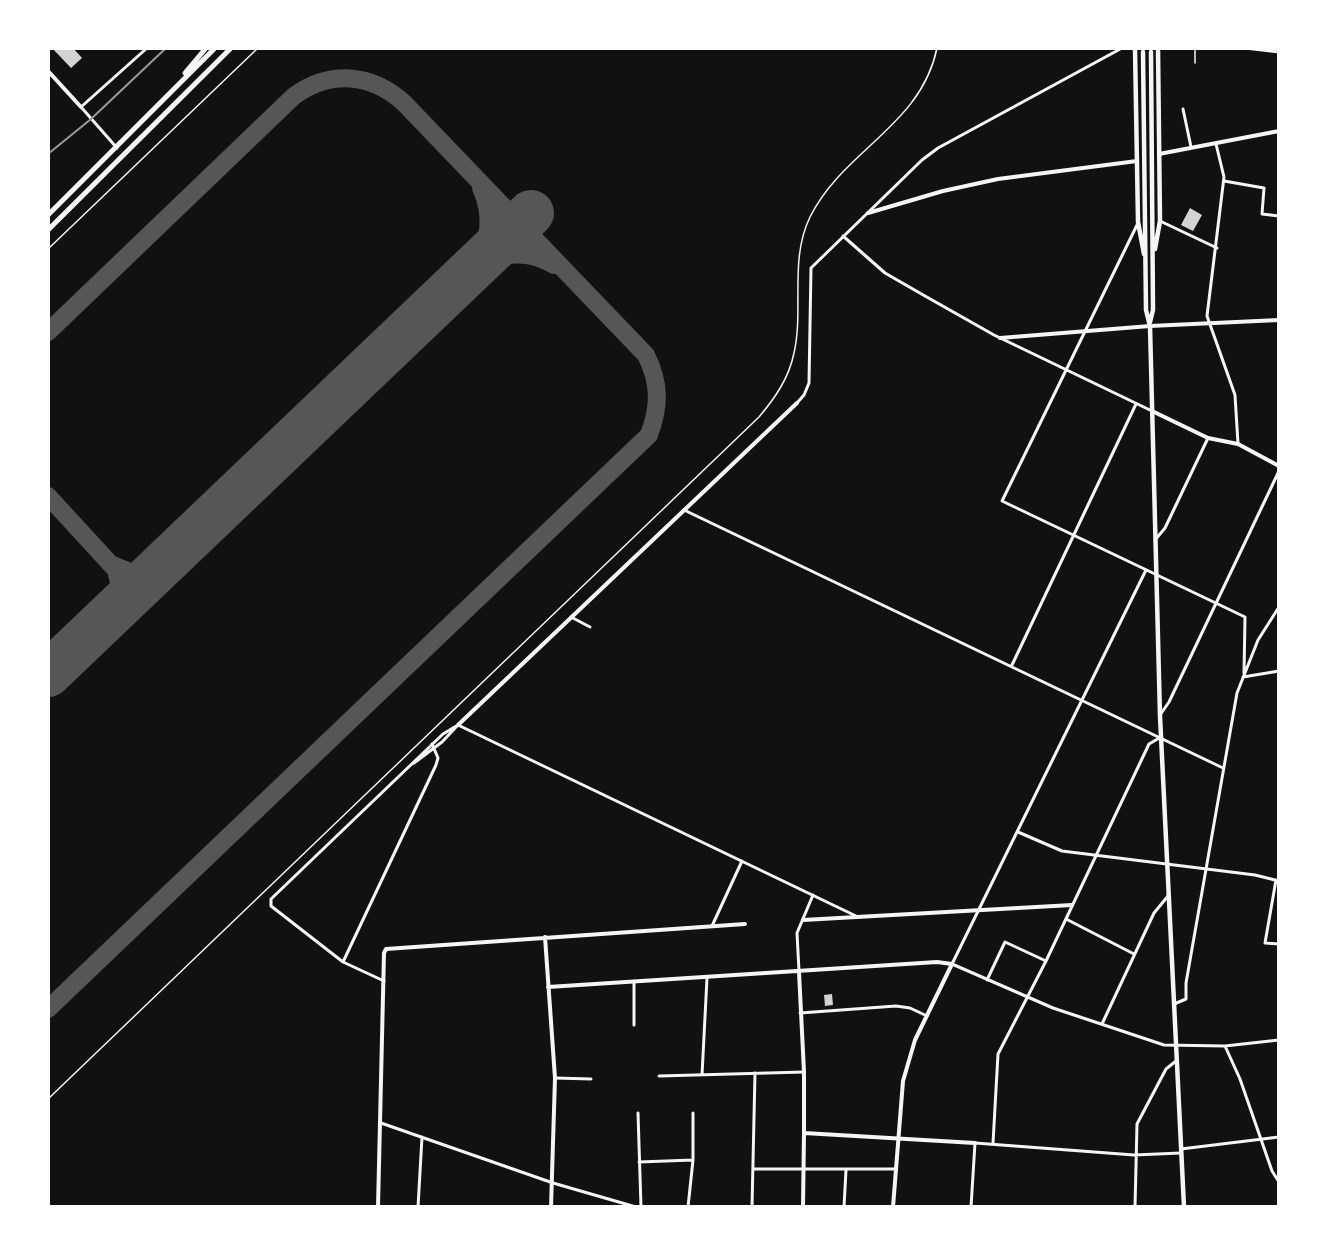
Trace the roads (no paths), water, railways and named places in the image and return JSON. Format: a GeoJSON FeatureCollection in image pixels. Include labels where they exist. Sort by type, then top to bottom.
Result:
{"type":"FeatureCollection","features":[{"type":"Feature","properties":{"kind":"highway"},"geometry":{"type":"LineString","coordinates":[[159,105],[206,48]]}},
{"type":"Feature","properties":{"kind":"highway"},"geometry":{"type":"LineString","coordinates":[[49,212],[117,148],[215,48]]}},
{"type":"Feature","properties":{"kind":"highway"},"geometry":{"type":"LineString","coordinates":[[48,230],[232,48]]}},
{"type":"Feature","properties":{"kind":"main road"},"geometry":{"type":"LineString","coordinates":[[1135,48],[1138,222],[1139,238],[1145,260]]}},
{"type":"Feature","properties":{"kind":"main road"},"geometry":{"type":"LineString","coordinates":[[1153,256],[1160,221],[1158,48]]}},
{"type":"Feature","properties":{"kind":"main road"},"geometry":{"type":"LineString","coordinates":[[1143,52],[1146,310],[1150,326]]}},
{"type":"Feature","properties":{"kind":"main road"},"geometry":{"type":"LineString","coordinates":[[1150,52],[1153,256],[1153,309],[1150,326],[1155,575],[1184,1207]]}},
{"type":"Feature","properties":{"kind":"street"},"geometry":{"type":"LineString","coordinates":[[81,107],[147,48]]}},
{"type":"Feature","properties":{"kind":"street"},"geometry":{"type":"LineString","coordinates":[[384,981],[343,962],[271,906],[271,899],[402,772],[458,725],[804,395],[808,383],[811,268],[843,236],[922,160],[955,136],[1122,48]]}},
{"type":"Feature","properties":{"kind":"street"},"geometry":{"type":"LineString","coordinates":[[1245,48],[1279,52]]}},
{"type":"Feature","properties":{"kind":"street"},"geometry":{"type":"LineString","coordinates":[[48,71],[117,148]]}},
{"type":"Feature","properties":{"kind":"street"},"geometry":{"type":"LineString","coordinates":[[1183,109],[1192,149]]}},
{"type":"Feature","properties":{"kind":"street"},"geometry":{"type":"LineString","coordinates":[[1159,154],[1279,131]]}},
{"type":"Feature","properties":{"kind":"street"},"geometry":{"type":"LineString","coordinates":[[1216,144],[1224,181],[1207,316],[1234,394],[1238,444]]}},
{"type":"Feature","properties":{"kind":"street"},"geometry":{"type":"LineString","coordinates":[[868,213],[943,191],[998,179],[1137,161]]}},
{"type":"Feature","properties":{"kind":"street"},"geometry":{"type":"LineString","coordinates":[[1224,181],[1264,188],[1262,214],[1279,216]]}},
{"type":"Feature","properties":{"kind":"street"},"geometry":{"type":"LineString","coordinates":[[49,212],[60,219]]}},
{"type":"Feature","properties":{"kind":"street"},"geometry":{"type":"LineString","coordinates":[[1160,221],[1217,248]]}},
{"type":"Feature","properties":{"kind":"street"},"geometry":{"type":"LineString","coordinates":[[1138,222],[1002,501],[1245,617],[1244,675]]}},
{"type":"Feature","properties":{"kind":"street"},"geometry":{"type":"LineString","coordinates":[[843,236],[885,273],[1000,338],[1208,438],[1238,444],[1279,466]]}},
{"type":"Feature","properties":{"kind":"street"},"geometry":{"type":"LineString","coordinates":[[1000,338],[1150,326],[1279,320]]}},
{"type":"Feature","properties":{"kind":"street"},"geometry":{"type":"LineString","coordinates":[[1012,666],[1136,404]]}},
{"type":"Feature","properties":{"kind":"street"},"geometry":{"type":"LineString","coordinates":[[1154,541],[1165,528],[1208,438]]}},
{"type":"Feature","properties":{"kind":"street"},"geometry":{"type":"LineString","coordinates":[[1160,716],[1169,702],[1279,471]]}},
{"type":"Feature","properties":{"kind":"street"},"geometry":{"type":"LineString","coordinates":[[684,510],[938,634],[1012,666],[1223,768]]}},
{"type":"Feature","properties":{"kind":"street"},"geometry":{"type":"LineString","coordinates":[[893,1207],[903,1081],[912,1050],[978,910],[1146,570]]}},
{"type":"Feature","properties":{"kind":"street"},"geometry":{"type":"LineString","coordinates":[[1173,1004],[1186,999],[1186,983],[1223,768],[1244,675],[1262,633],[1279,607]]}},
{"type":"Feature","properties":{"kind":"street"},"geometry":{"type":"LineString","coordinates":[[571,617],[590,627]]}},
{"type":"Feature","properties":{"kind":"street"},"geometry":{"type":"LineString","coordinates":[[1244,675],[1279,671]]}},
{"type":"Feature","properties":{"kind":"street"},"geometry":{"type":"LineString","coordinates":[[458,725],[860,917]]}},
{"type":"Feature","properties":{"kind":"street"},"geometry":{"type":"LineString","coordinates":[[993,1143],[998,1054],[1028,998],[1149,744],[1161,737]]}},
{"type":"Feature","properties":{"kind":"street"},"geometry":{"type":"LineString","coordinates":[[343,962],[436,765],[438,758],[433,746]]}},
{"type":"Feature","properties":{"kind":"street"},"geometry":{"type":"LineString","coordinates":[[1018,832],[1048,847],[1095,856],[1277,880],[1265,943],[1279,944]]}},
{"type":"Feature","properties":{"kind":"street"},"geometry":{"type":"LineString","coordinates":[[712,926],[742,861]]}},
{"type":"Feature","properties":{"kind":"street"},"geometry":{"type":"LineString","coordinates":[[803,1207],[804,1072],[797,933],[813,895]]}},
{"type":"Feature","properties":{"kind":"street"},"geometry":{"type":"LineString","coordinates":[[1102,1024],[1154,913],[1168,896]]}},
{"type":"Feature","properties":{"kind":"street"},"geometry":{"type":"LineString","coordinates":[[803,920],[1072,905]]}},
{"type":"Feature","properties":{"kind":"street"},"geometry":{"type":"LineString","coordinates":[[1066,919],[1135,955]]}},
{"type":"Feature","properties":{"kind":"street"},"geometry":{"type":"LineString","coordinates":[[378,1207],[384,953],[389,947],[745,924]]}},
{"type":"Feature","properties":{"kind":"street"},"geometry":{"type":"LineString","coordinates":[[545,937],[555,1078],[551,1207]]}},
{"type":"Feature","properties":{"kind":"street"},"geometry":{"type":"LineString","coordinates":[[987,980],[1005,942],[1046,961]]}},
{"type":"Feature","properties":{"kind":"street"},"geometry":{"type":"LineString","coordinates":[[548,987],[937,962],[952,964],[1028,998],[1149,1041],[1176,1047],[1225,1046],[1279,1040]]}},
{"type":"Feature","properties":{"kind":"street"},"geometry":{"type":"LineString","coordinates":[[702,1075],[707,978]]}},
{"type":"Feature","properties":{"kind":"street"},"geometry":{"type":"LineString","coordinates":[[634,982],[634,1025]]}},
{"type":"Feature","properties":{"kind":"street"},"geometry":{"type":"LineString","coordinates":[[800,1013],[896,1006],[927,1016]]}},
{"type":"Feature","properties":{"kind":"street"},"geometry":{"type":"LineString","coordinates":[[1225,1046],[1240,1079],[1260,1140],[1279,1182]]}},
{"type":"Feature","properties":{"kind":"street"},"geometry":{"type":"LineString","coordinates":[[1135,1207],[1135,1133],[1140,1115],[1166,1069],[1176,1061]]}},
{"type":"Feature","properties":{"kind":"street"},"geometry":{"type":"LineString","coordinates":[[659,1076],[804,1072]]}},
{"type":"Feature","properties":{"kind":"street"},"geometry":{"type":"LineString","coordinates":[[752,1207],[755,1073]]}},
{"type":"Feature","properties":{"kind":"street"},"geometry":{"type":"LineString","coordinates":[[555,1078],[591,1078]]}},
{"type":"Feature","properties":{"kind":"street"},"geometry":{"type":"LineString","coordinates":[[381,1123],[553,1183],[639,1207],[638,1113]]}},
{"type":"Feature","properties":{"kind":"street"},"geometry":{"type":"LineString","coordinates":[[688,1207],[693,1160],[693,1113]]}},
{"type":"Feature","properties":{"kind":"street"},"geometry":{"type":"LineString","coordinates":[[804,1133],[993,1143],[1134,1155],[1181,1151],[1279,1137]]}},
{"type":"Feature","properties":{"kind":"street"},"geometry":{"type":"LineString","coordinates":[[418,1207],[422,1137]]}},
{"type":"Feature","properties":{"kind":"street"},"geometry":{"type":"LineString","coordinates":[[970,1207],[975,1143]]}},
{"type":"Feature","properties":{"kind":"street"},"geometry":{"type":"LineString","coordinates":[[639,1162],[693,1160]]}},
{"type":"Feature","properties":{"kind":"street"},"geometry":{"type":"LineString","coordinates":[[753,1169],[895,1169]]}},
{"type":"Feature","properties":{"kind":"street"},"geometry":{"type":"LineString","coordinates":[[844,1207],[846,1170]]}},
{"type":"Feature","properties":{"kind":"lane"},"geometry":{"type":"LineString","coordinates":[[48,249],[258,48]]}},
{"type":"Feature","properties":{"kind":"lane"},"geometry":{"type":"LineString","coordinates":[[48,1099],[759,417],[777,396],[794,353],[800,255],[809,220],[829,187],[917,99],[930,74],[937,48]]}},
{"type":"Feature","properties":{"kind":"lane"},"geometry":{"type":"LineString","coordinates":[[1195,48],[1195,63]]}},
{"type":"Feature","properties":{"kind":"railway"},"geometry":{"type":"LineString","coordinates":[[48,154],[91,119],[166,48]]}}]}
